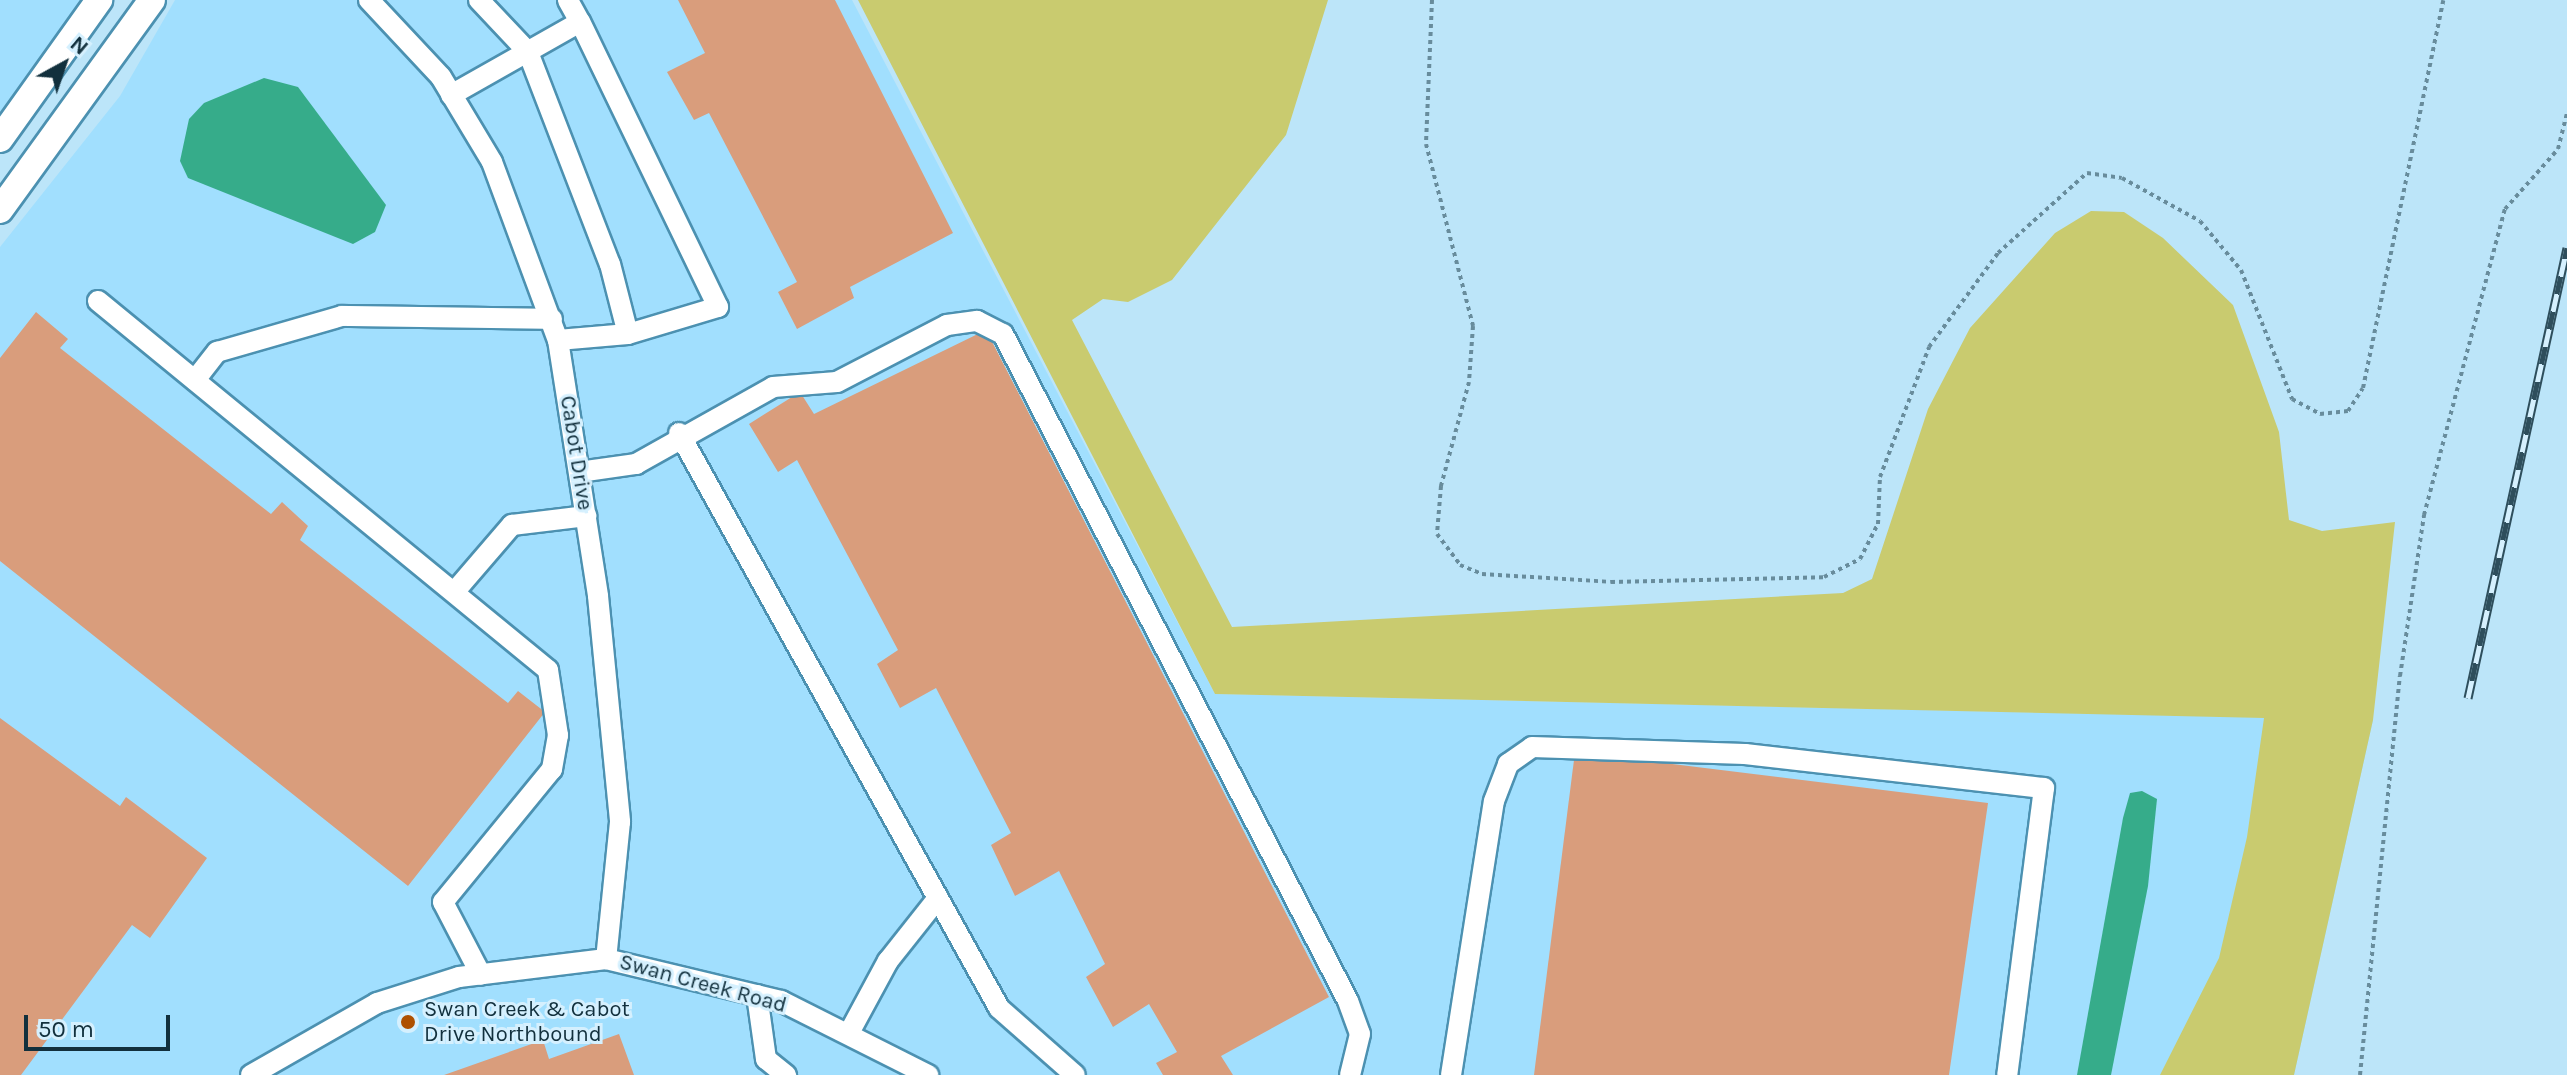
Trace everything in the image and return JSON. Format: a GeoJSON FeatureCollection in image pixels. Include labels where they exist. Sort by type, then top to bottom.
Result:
{"type":"FeatureCollection","features":[{"type":"Feature","properties":{"kind":"main road"},"geometry":{"type":"LineString","coordinates":[[0,139],[99,0]]}},
{"type":"Feature","properties":{"kind":"main road"},"geometry":{"type":"LineString","coordinates":[[0,210],[152,0]]}},
{"type":"Feature","properties":{"kind":"street","name":"Cabot Drive"},"geometry":{"type":"LineString","coordinates":[[369,0],[451,95],[492,162],[558,340],[586,516],[620,822],[606,959]]}},
{"type":"Feature","properties":{"kind":"street"},"geometry":{"type":"LineString","coordinates":[[479,0],[528,52],[610,264],[628,334]]}},
{"type":"Feature","properties":{"kind":"street"},"geometry":{"type":"LineString","coordinates":[[558,340],[628,334],[718,307],[568,0]]}},
{"type":"Feature","properties":{"kind":"street"},"geometry":{"type":"LineString","coordinates":[[451,95],[580,22]]}},
{"type":"Feature","properties":{"kind":"street"},"geometry":{"type":"LineString","coordinates":[[98,301],[456,590],[548,670],[558,735],[552,769],[443,902],[481,975]]}},
{"type":"Feature","properties":{"kind":"street"},"geometry":{"type":"LineString","coordinates":[[195,380],[217,352],[342,316],[552,319]]}},
{"type":"Feature","properties":{"kind":"street"},"geometry":{"type":"LineString","coordinates":[[579,472],[636,464],[679,433],[773,387],[837,382],[947,325],[977,321],[1003,334],[1348,1001],[1360,1034],[1350,1075]]}},
{"type":"Feature","properties":{"kind":"street"},"geometry":{"type":"LineString","coordinates":[[679,433],[999,1008],[1075,1075]]}},
{"type":"Feature","properties":{"kind":"street"},"geometry":{"type":"LineString","coordinates":[[456,590],[512,525],[586,516]]}},
{"type":"Feature","properties":{"kind":"street"},"geometry":{"type":"LineString","coordinates":[[1451,1075],[1494,801],[1508,764],[1532,747],[1745,754],[2044,788],[2007,1075]]}},
{"type":"Feature","properties":{"kind":"street"},"geometry":{"type":"LineString","coordinates":[[849,1033],[888,961],[938,898]]}},
{"type":"Feature","properties":{"kind":"street"},"geometry":{"type":"LineString","coordinates":[[251,1075],[377,1003],[481,975],[606,959]]}},
{"type":"Feature","properties":{"kind":"street","name":"Swan Creek Road"},"geometry":{"type":"LineString","coordinates":[[606,959],[757,995],[849,1033],[928,1075]]}},
{"type":"Feature","properties":{"kind":"street"},"geometry":{"type":"LineString","coordinates":[[757,995],[766,1059],[786,1075]]}},
{"type":"Feature","properties":{"kind":"path"},"geometry":{"type":"LineString","coordinates":[[1432,0],[1426,144],[1473,326],[1469,382],[1441,486],[1437,534],[1460,565],[1482,574],[1611,582],[1824,577],[1860,559],[1878,524],[1880,477],[1929,347],[1998,253],[2087,173],[2122,178],[2200,221],[2246,280],[2292,399],[2320,414],[2348,411],[2363,388],[2443,0]]}},
{"type":"Feature","properties":{"kind":"path"},"geometry":{"type":"LineString","coordinates":[[2360,1075],[2424,515],[2505,209],[2558,149],[2567,112]]}},
{"type":"Feature","properties":{"kind":"shaded area"},"geometry":{"type":"Polygon","coordinates":[[[0,0],[98,0],[0,139],[0,0]]]}},
{"type":"Feature","properties":{"kind":"shaded area"},"geometry":{"type":"Polygon","coordinates":[[[175,0],[852,0],[1215,694],[2373,720],[2294,1075],[0,1075],[0,247],[120,96],[175,0]]]}},
{"type":"Feature","properties":{"kind":"shaded area"},"geometry":{"type":"Polygon","coordinates":[[[858,0],[1328,0],[1286,135],[1172,280],[1128,302],[1103,299],[1072,320],[1232,627],[1843,593],[1872,579],[1928,409],[1970,328],[2055,233],[2091,211],[2124,212],[2163,238],[2233,305],[2279,432],[2289,520],[2322,531],[2395,522],[2373,720],[2294,1075],[2160,1075],[2219,958],[2247,837],[2264,718],[1215,694],[858,0]]]}},
{"type":"Feature","properties":{"kind":"shaded area"},"geometry":{"type":"Polygon","coordinates":[[[264,78],[298,87],[386,205],[375,232],[353,244],[188,178],[180,161],[189,119],[204,103],[264,78]]]}},
{"type":"Feature","properties":{"kind":"shaded area"},"geometry":{"type":"Polygon","coordinates":[[[2142,791],[2157,799],[2148,886],[2111,1075],[2077,1075],[2123,818],[2130,793],[2142,791]]]}},
{"type":"Feature","properties":{"kind":"building"},"geometry":{"type":"Polygon","coordinates":[[[678,0],[835,0],[953,233],[850,287],[854,298],[797,329],[778,292],[797,282],[709,113],[694,120],[667,72],[705,53],[678,0]]]}},
{"type":"Feature","properties":{"kind":"building"},"geometry":{"type":"Polygon","coordinates":[[[36,312],[68,339],[60,348],[271,514],[282,502],[308,526],[300,540],[508,703],[518,691],[545,712],[408,886],[0,561],[0,358],[36,312]]]}},
{"type":"Feature","properties":{"kind":"building"},"geometry":{"type":"Polygon","coordinates":[[[986,330],[1329,997],[1221,1056],[1233,1075],[1163,1075],[1156,1063],[1177,1052],[1149,1004],[1113,1027],[1086,977],[1105,964],[1059,871],[1015,896],[991,845],[1011,833],[936,688],[900,708],[877,664],[898,650],[797,460],[778,472],[749,424],[800,392],[814,414],[986,330]]]}},
{"type":"Feature","properties":{"kind":"building"},"geometry":{"type":"Polygon","coordinates":[[[0,718],[120,806],[126,797],[207,858],[150,938],[132,925],[21,1075],[0,1075],[0,718]]]}},
{"type":"Feature","properties":{"kind":"building"},"geometry":{"type":"Polygon","coordinates":[[[1575,752],[1988,803],[1949,1075],[1534,1075],[1575,752]]]}},
{"type":"Feature","properties":{"kind":"building"},"geometry":{"type":"Polygon","coordinates":[[[619,1034],[634,1075],[444,1075],[543,1040],[549,1059],[619,1034]]]}},
{"type":"Feature","properties":{"kind":"railway"},"geometry":{"type":"LineString","coordinates":[[2468,698],[2567,248]]}},
{"type":"Feature","properties":{"kind":"place","name":"Swan Creek & Cabot Drive Northbound"},"geometry":{"type":"Point","coordinates":[408,1022]}}]}
